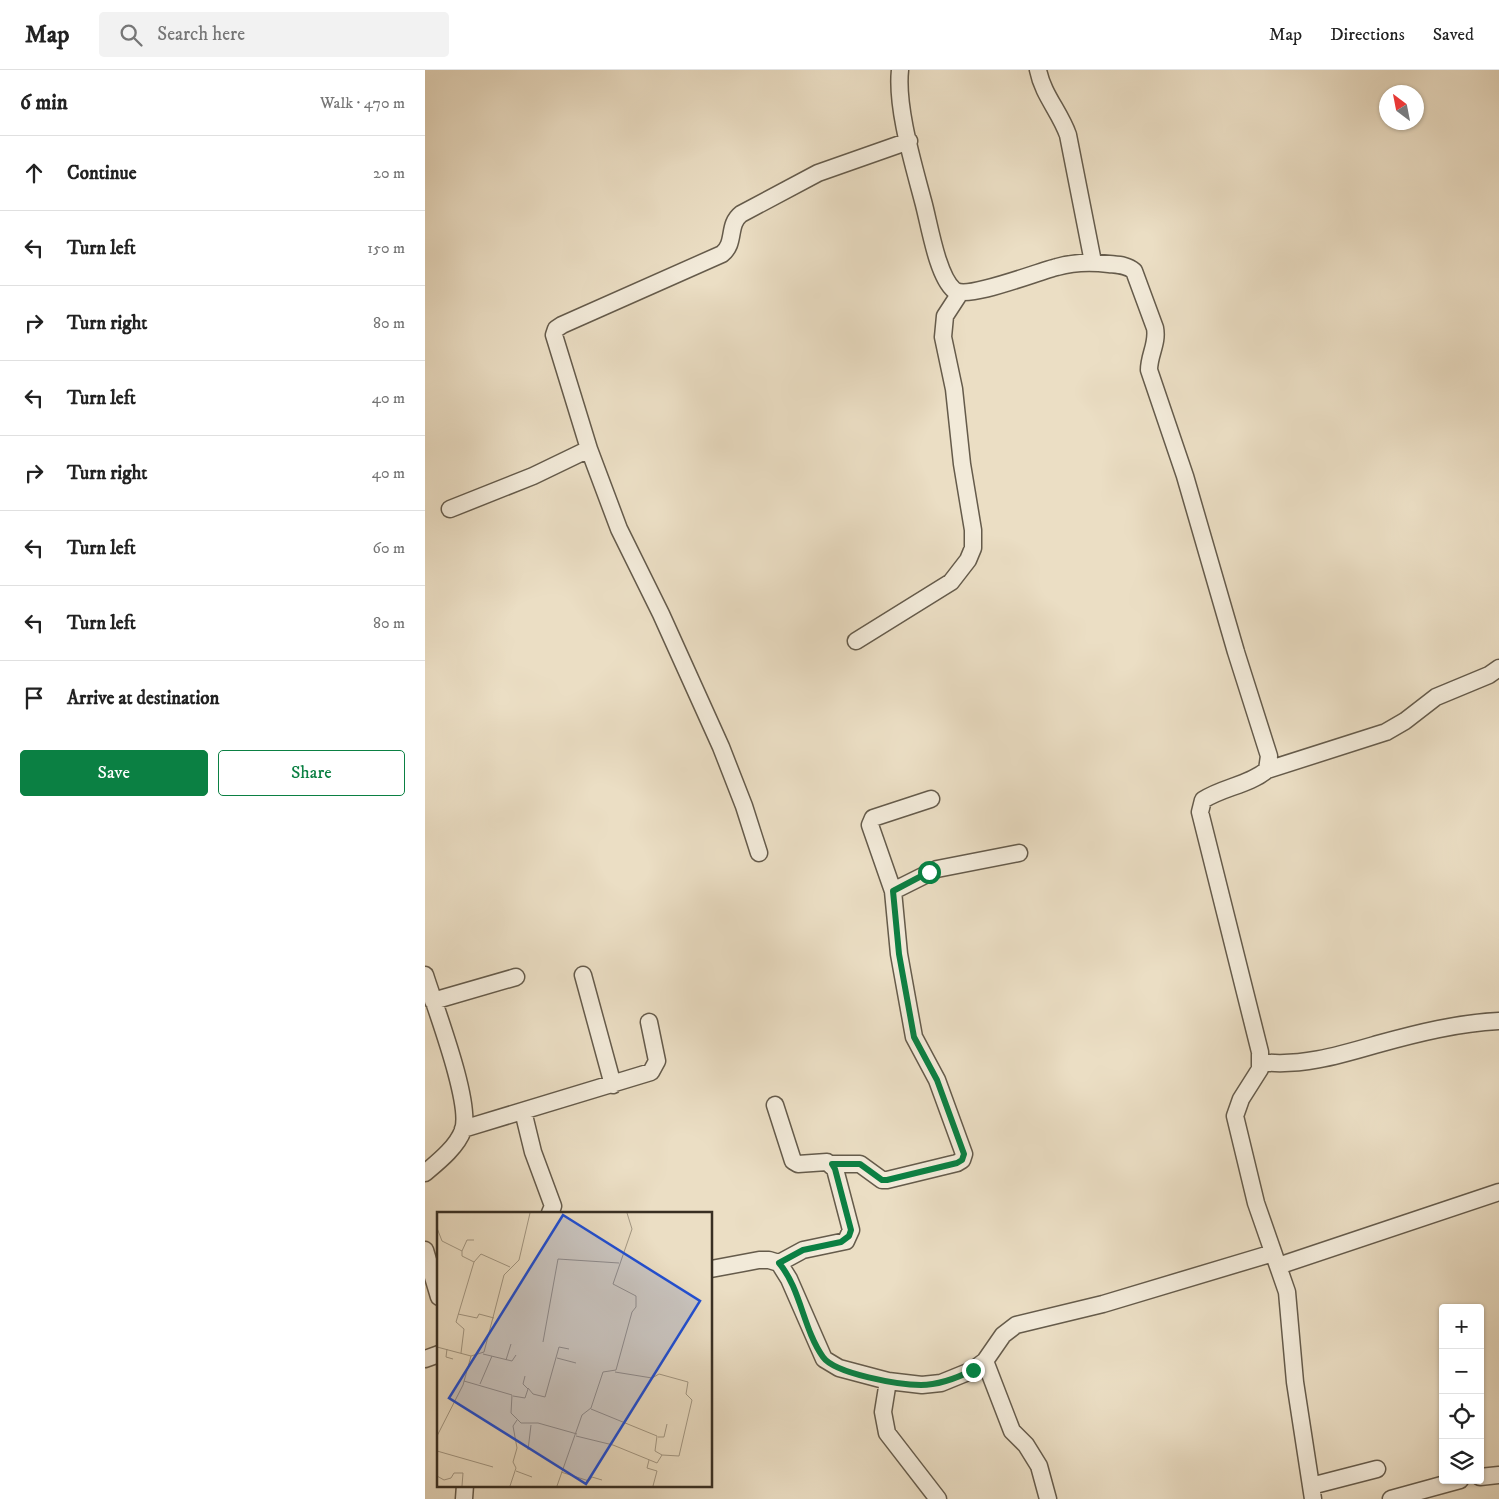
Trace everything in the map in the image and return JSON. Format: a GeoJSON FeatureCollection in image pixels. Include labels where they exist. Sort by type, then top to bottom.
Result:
{"type":"FeatureCollection","features":[{"type":"Feature","properties":{"kind":"street"},"geometry":{"type":"LineString","coordinates":[[900,70],[899,98],[940,264],[949,283],[960,293]]}},
{"type":"Feature","properties":{"kind":"street"},"geometry":{"type":"LineString","coordinates":[[1038,70],[1044,92],[1060,117],[1068,135],[1093,262]]}},
{"type":"Feature","properties":{"kind":"street"},"geometry":{"type":"LineString","coordinates":[[759,853],[744,806],[721,747],[661,614],[619,529],[589,449],[555,342],[556,329],[722,254],[731,243],[733,222],[741,214],[818,173],[909,140]]}},
{"type":"Feature","properties":{"kind":"street"},"geometry":{"type":"LineString","coordinates":[[856,641],[951,582],[968,560],[973,548],[973,530],[962,464],[954,389],[943,337],[945,316],[960,293],[1005,284],[1055,267],[1093,262],[1121,265],[1134,271],[1155,328],[1157,335],[1149,361],[1149,370],[1185,476],[1233,644],[1267,746],[1270,763],[1267,770]]}},
{"type":"Feature","properties":{"kind":"street"},"geometry":{"type":"LineString","coordinates":[[450,509],[539,473],[589,449]]}},
{"type":"Feature","properties":{"kind":"street"},"geometry":{"type":"LineString","coordinates":[[1377,1469],[1312,1493],[1295,1382],[1287,1292],[1256,1203],[1235,1116],[1241,1099],[1257,1076],[1261,1062],[1258,1040],[1199,812],[1203,800],[1211,795],[1260,776],[1267,770],[1386,732],[1405,721],[1436,697],[1489,675],[1499,668]]}},
{"type":"Feature","properties":{"kind":"street"},"geometry":{"type":"LineString","coordinates":[[775,1105],[793,1161],[798,1164],[855,1163],[882,1180],[887,1180],[957,1163],[962,1160],[964,1154],[937,1080],[914,1037],[899,954],[893,891],[870,821],[873,818],[931,799]]}},
{"type":"Feature","properties":{"kind":"street"},"geometry":{"type":"LineString","coordinates":[[893,891],[937,869],[1019,853]]}},
{"type":"Feature","properties":{"kind":"street"},"geometry":{"type":"LineString","coordinates":[[425,975],[457,1077],[463,1110],[463,1129],[449,1151],[425,1173]]}},
{"type":"Feature","properties":{"kind":"street"},"geometry":{"type":"LineString","coordinates":[[583,975],[613,1085]]}},
{"type":"Feature","properties":{"kind":"street"},"geometry":{"type":"LineString","coordinates":[[433,1001],[516,977]]}},
{"type":"Feature","properties":{"kind":"street"},"geometry":{"type":"LineString","coordinates":[[1261,1062],[1283,1064],[1306,1062],[1438,1029],[1462,1024],[1499,1021]]}},
{"type":"Feature","properties":{"kind":"street"},"geometry":{"type":"LineString","coordinates":[[463,1129],[644,1076],[656,1067],[657,1061],[649,1022]]}},
{"type":"Feature","properties":{"kind":"street"},"geometry":{"type":"LineString","coordinates":[[523,1111],[531,1147],[553,1206],[550,1212]]}},
{"type":"Feature","properties":{"kind":"street"},"geometry":{"type":"LineString","coordinates":[[779,1263],[803,1250],[841,1242],[849,1236],[849,1222],[832,1164]]}},
{"type":"Feature","properties":{"kind":"street"},"geometry":{"type":"LineString","coordinates":[[713,1269],[759,1260],[779,1263],[789,1279],[824,1359],[839,1368],[888,1381],[922,1385],[941,1383],[973,1370],[985,1361],[1003,1335],[1016,1325],[1275,1259],[1499,1192]]}},
{"type":"Feature","properties":{"kind":"street"},"geometry":{"type":"LineString","coordinates":[[425,1250],[437,1290]]}},
{"type":"Feature","properties":{"kind":"street"},"geometry":{"type":"LineString","coordinates":[[425,1359],[437,1355]]}},
{"type":"Feature","properties":{"kind":"street"},"geometry":{"type":"LineString","coordinates":[[985,1361],[1012,1431],[1026,1445],[1039,1466],[1048,1499]]}},
{"type":"Feature","properties":{"kind":"street"},"geometry":{"type":"LineString","coordinates":[[888,1381],[883,1412],[887,1433],[938,1499]]}},
{"type":"Feature","properties":{"kind":"street"},"geometry":{"type":"LineString","coordinates":[[1484,1477],[1499,1475]]}},
{"type":"Feature","properties":{"kind":"street"},"geometry":{"type":"LineString","coordinates":[[1391,1499],[1445,1484]]}},
{"type":"Feature","properties":{"kind":"street"},"geometry":{"type":"LineString","coordinates":[[464,1499],[465,1486]]}},
{"type":"Feature","properties":{"kind":"route"},"geometry":{"type":"LineString","coordinates":[[929,872],[893,891],[897,939],[914,1037],[937,1080],[963,1148],[962,1160],[957,1163],[887,1180],[882,1180],[860,1164],[832,1164],[851,1230],[849,1236],[846,1241],[803,1250],[779,1263],[789,1279],[819,1351],[824,1359],[831,1364],[839,1368],[888,1381],[922,1385],[941,1383],[973,1370]]}}]}
